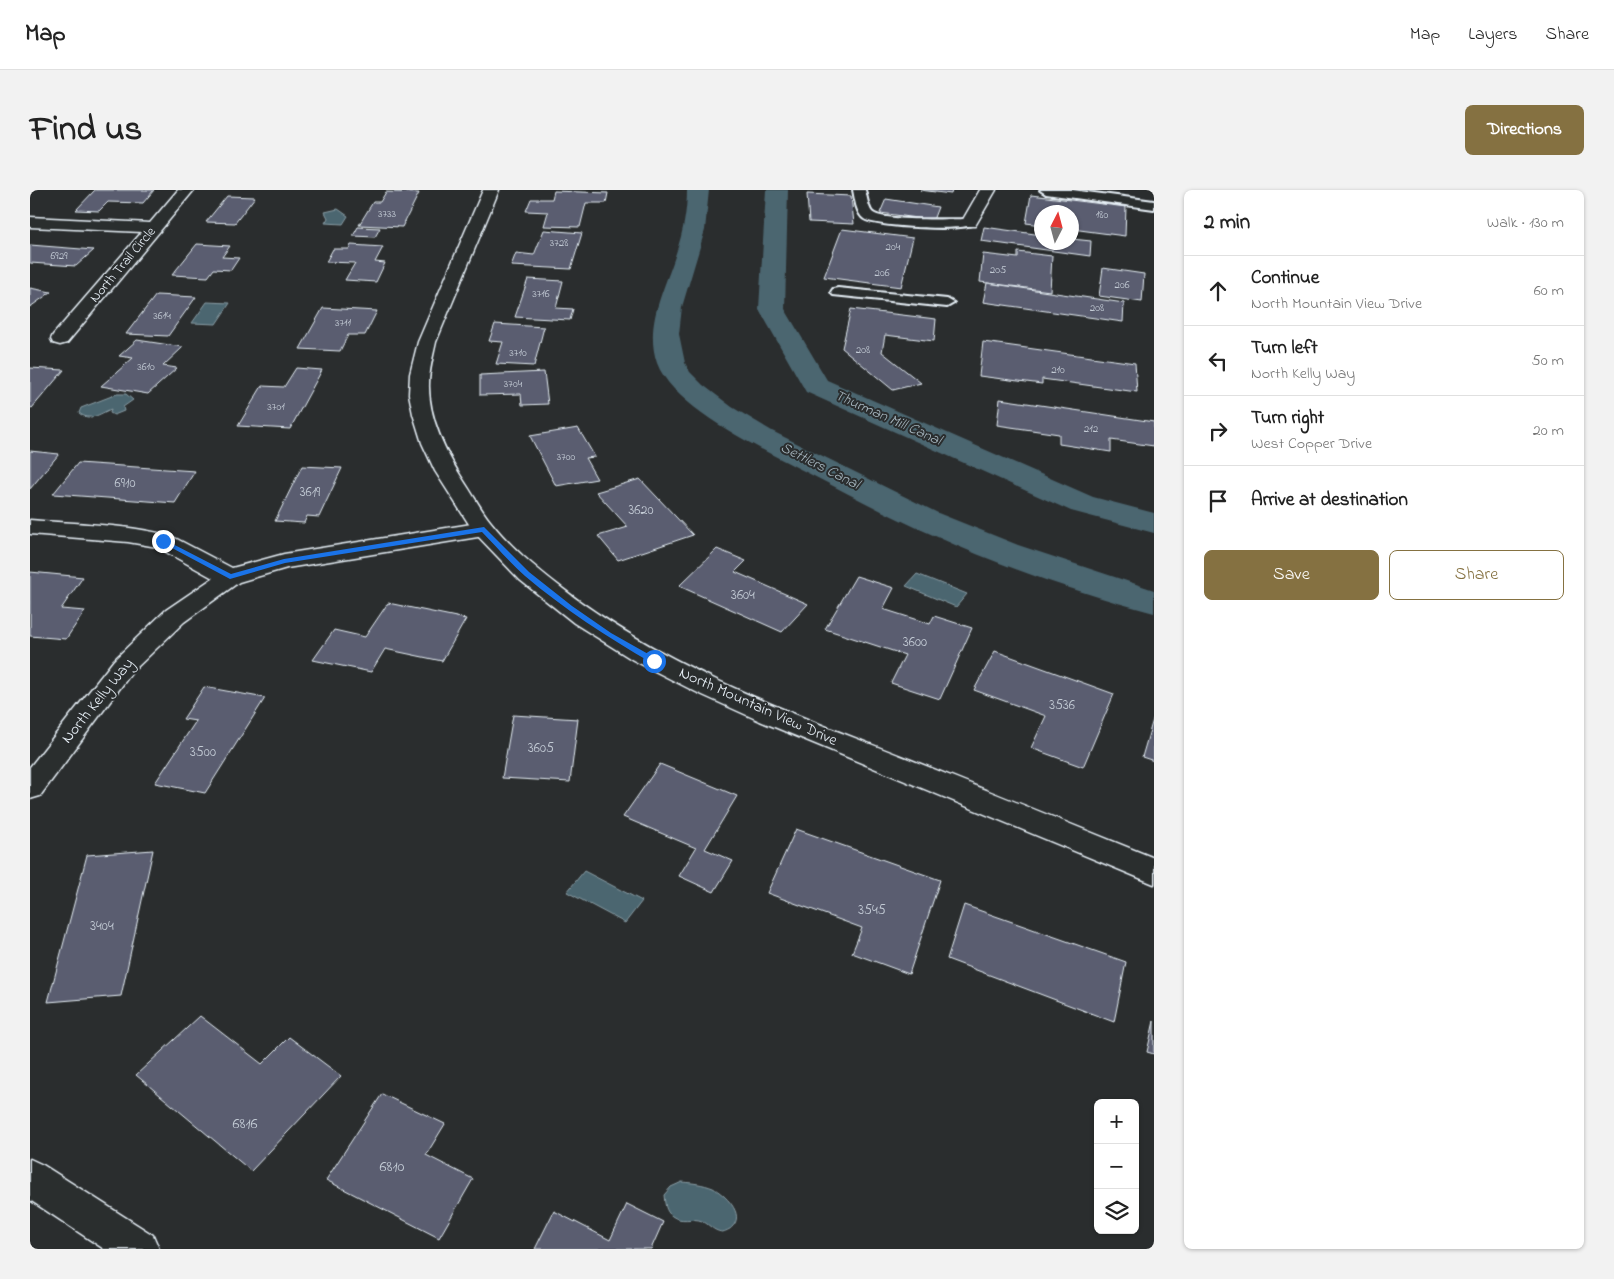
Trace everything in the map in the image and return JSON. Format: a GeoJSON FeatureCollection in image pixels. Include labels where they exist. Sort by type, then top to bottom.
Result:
{"type":"FeatureCollection","features":[{"type":"Feature","properties":{"kind":"street","name":"North Trail Circle"},"geometry":{"type":"LineString","coordinates":[[60,339],[186,190]]}},
{"type":"Feature","properties":{"kind":"street","name":"North Mountain View Drive"},"geometry":{"type":"LineString","coordinates":[[491,190],[428,342],[422,362],[419,393],[430,434],[442,464],[459,496],[484,529],[527,573],[570,607],[608,635],[654,661],[762,711],[1154,871]]}},
{"type":"Feature","properties":{"kind":"street"},"geometry":{"type":"LineString","coordinates":[[968,223],[988,190]]}},
{"type":"Feature","properties":{"kind":"street"},"geometry":{"type":"LineString","coordinates":[[30,222],[154,228]]}},
{"type":"Feature","properties":{"kind":"street"},"geometry":{"type":"LineString","coordinates":[[30,527],[128,535],[163,541],[230,577]]}},
{"type":"Feature","properties":{"kind":"street","name":"North Kelly Way"},"geometry":{"type":"LineString","coordinates":[[30,788],[123,666],[175,616],[230,577],[284,561],[484,529]]}},
{"type":"Feature","properties":{"kind":"street"},"geometry":{"type":"LineString","coordinates":[[30,1178],[139,1249]]}},
{"type":"Feature","properties":{"kind":"lane"},"geometry":{"type":"LineString","coordinates":[[859,190],[866,214],[870,218],[888,222],[968,223]]}},
{"type":"Feature","properties":{"kind":"lane"},"geometry":{"type":"LineString","coordinates":[[1046,190],[1154,205]]}},
{"type":"Feature","properties":{"kind":"lane"},"geometry":{"type":"LineString","coordinates":[[838,292],[947,303]]}},
{"type":"Feature","properties":{"kind":"water"},"geometry":{"type":"Polygon","coordinates":[[[338,209],[348,216],[343,224],[325,223],[328,218],[325,212],[338,209]]]}},
{"type":"Feature","properties":{"kind":"water"},"geometry":{"type":"Polygon","coordinates":[[[207,302],[230,303],[216,324],[192,323],[207,302]]]}},
{"type":"Feature","properties":{"kind":"water"},"geometry":{"type":"Polygon","coordinates":[[[117,394],[126,394],[133,400],[123,407],[124,411],[114,415],[110,413],[111,409],[91,417],[83,416],[79,413],[81,408],[117,394]]]}},
{"type":"Feature","properties":{"kind":"water"},"geometry":{"type":"Polygon","coordinates":[[[917,574],[967,594],[956,607],[906,586],[917,574]]]}},
{"type":"Feature","properties":{"kind":"water"},"geometry":{"type":"Polygon","coordinates":[[[584,871],[642,901],[625,923],[567,892],[584,871]]]}},
{"type":"Feature","properties":{"kind":"water"},"geometry":{"type":"Polygon","coordinates":[[[682,1182],[713,1188],[723,1195],[735,1211],[736,1222],[731,1228],[722,1232],[702,1221],[679,1219],[670,1214],[666,1207],[664,1195],[671,1187],[682,1182]]]}},
{"type":"Feature","properties":{"kind":"building"},"geometry":{"type":"Polygon","coordinates":[[[95,190],[154,190],[143,203],[108,202],[99,211],[76,210],[95,190]]]}},
{"type":"Feature","properties":{"kind":"building"},"geometry":{"type":"Polygon","coordinates":[[[920,190],[952,190],[951,194],[920,190]]]}},
{"type":"Feature","properties":{"kind":"building"},"geometry":{"type":"Polygon","coordinates":[[[554,191],[608,193],[606,203],[586,203],[580,227],[544,226],[548,212],[526,211],[531,199],[552,199],[554,191]]]}},
{"type":"Feature","properties":{"kind":"building"},"geometry":{"type":"Polygon","coordinates":[[[386,192],[419,193],[402,227],[359,225],[373,202],[380,202],[386,192]]]}},
{"type":"Feature","properties":{"kind":"building"},"geometry":{"type":"Polygon","coordinates":[[[807,194],[851,196],[854,224],[809,222],[807,194]]]}},
{"type":"Feature","properties":{"kind":"building"},"geometry":{"type":"Polygon","coordinates":[[[1031,195],[1126,207],[1125,236],[1079,230],[1079,205],[1034,205],[1034,224],[1026,223],[1031,195]]]}},
{"type":"Feature","properties":{"kind":"building"},"geometry":{"type":"Polygon","coordinates":[[[227,196],[255,197],[235,223],[206,222],[227,196]]]}},
{"type":"Feature","properties":{"kind":"building"},"geometry":{"type":"Polygon","coordinates":[[[886,199],[938,207],[933,220],[880,213],[886,199]]]}},
{"type":"Feature","properties":{"kind":"building"},"geometry":{"type":"Polygon","coordinates":[[[358,227],[380,228],[375,237],[353,236],[358,227]]]}},
{"type":"Feature","properties":{"kind":"building"},"geometry":{"type":"Polygon","coordinates":[[[984,227],[1034,234],[1034,248],[981,241],[984,227]]]}},
{"type":"Feature","properties":{"kind":"building"},"geometry":{"type":"Polygon","coordinates":[[[842,229],[913,238],[901,287],[824,277],[842,229]]]}},
{"type":"Feature","properties":{"kind":"building"},"geometry":{"type":"Polygon","coordinates":[[[544,230],[582,233],[571,269],[511,266],[516,253],[534,255],[544,230]]]}},
{"type":"Feature","properties":{"kind":"building"},"geometry":{"type":"Polygon","coordinates":[[[1079,240],[1091,241],[1090,256],[1046,250],[1079,250],[1079,240]]]}},
{"type":"Feature","properties":{"kind":"building"},"geometry":{"type":"Polygon","coordinates":[[[197,244],[230,246],[222,257],[239,258],[231,270],[214,269],[208,277],[172,275],[197,244]]]}},
{"type":"Feature","properties":{"kind":"building"},"geometry":{"type":"Polygon","coordinates":[[[30,245],[94,250],[76,266],[30,263],[30,245]]]}},
{"type":"Feature","properties":{"kind":"building"},"geometry":{"type":"Polygon","coordinates":[[[351,245],[383,247],[375,262],[385,263],[376,282],[345,280],[355,263],[326,262],[333,249],[349,249],[351,245]]]}},
{"type":"Feature","properties":{"kind":"building"},"geometry":{"type":"Polygon","coordinates":[[[1018,252],[1052,256],[1050,291],[980,282],[983,254],[1018,258],[1018,252]]]}},
{"type":"Feature","properties":{"kind":"building"},"geometry":{"type":"Polygon","coordinates":[[[1103,268],[1144,274],[1142,302],[1099,296],[1103,268]]]}},
{"type":"Feature","properties":{"kind":"building"},"geometry":{"type":"Polygon","coordinates":[[[528,279],[563,281],[556,308],[573,309],[570,320],[515,317],[528,279]]]}},
{"type":"Feature","properties":{"kind":"building"},"geometry":{"type":"Polygon","coordinates":[[[987,283],[1124,303],[1123,322],[983,302],[987,283]]]}},
{"type":"Feature","properties":{"kind":"building"},"geometry":{"type":"Polygon","coordinates":[[[30,288],[51,292],[30,307],[30,288]]]}},
{"type":"Feature","properties":{"kind":"building"},"geometry":{"type":"Polygon","coordinates":[[[156,295],[196,297],[168,336],[126,334],[156,295]]]}},
{"type":"Feature","properties":{"kind":"building"},"geometry":{"type":"Polygon","coordinates":[[[323,308],[377,311],[365,335],[348,335],[340,351],[300,349],[323,308]]]}},
{"type":"Feature","properties":{"kind":"building"},"geometry":{"type":"Polygon","coordinates":[[[851,309],[936,319],[934,341],[885,335],[882,352],[921,383],[893,390],[842,348],[851,309]]]}},
{"type":"Feature","properties":{"kind":"building"},"geometry":{"type":"Polygon","coordinates":[[[495,324],[544,327],[534,366],[496,364],[503,342],[489,341],[495,324]]]}},
{"type":"Feature","properties":{"kind":"building"},"geometry":{"type":"Polygon","coordinates":[[[137,340],[183,347],[163,366],[177,368],[148,394],[101,386],[133,358],[119,356],[137,340]]]}},
{"type":"Feature","properties":{"kind":"building"},"geometry":{"type":"Polygon","coordinates":[[[983,342],[1135,363],[1137,392],[1042,379],[1042,384],[979,376],[983,342]]]}},
{"type":"Feature","properties":{"kind":"building"},"geometry":{"type":"Polygon","coordinates":[[[30,368],[64,370],[32,408],[30,407],[30,368]]]}},
{"type":"Feature","properties":{"kind":"building"},"geometry":{"type":"Polygon","coordinates":[[[296,368],[322,370],[290,429],[238,426],[262,386],[284,387],[296,368]]]}},
{"type":"Feature","properties":{"kind":"building"},"geometry":{"type":"Polygon","coordinates":[[[544,372],[548,404],[522,405],[521,394],[480,395],[480,375],[544,372]]]}},
{"type":"Feature","properties":{"kind":"building"},"geometry":{"type":"Polygon","coordinates":[[[1000,399],[1154,422],[1154,446],[1111,440],[1111,452],[1059,444],[1059,434],[997,425],[1000,399]]]}},
{"type":"Feature","properties":{"kind":"building"},"geometry":{"type":"Polygon","coordinates":[[[578,428],[595,457],[585,458],[597,479],[556,486],[530,436],[578,428]]]}},
{"type":"Feature","properties":{"kind":"building"},"geometry":{"type":"Polygon","coordinates":[[[30,451],[59,454],[30,489],[30,451]]]}},
{"type":"Feature","properties":{"kind":"building"},"geometry":{"type":"Polygon","coordinates":[[[78,463],[195,471],[175,503],[53,494],[78,463]]]}},
{"type":"Feature","properties":{"kind":"building"},"geometry":{"type":"Polygon","coordinates":[[[302,466],[342,468],[319,517],[307,516],[304,523],[275,521],[302,466]]]}},
{"type":"Feature","properties":{"kind":"building"},"geometry":{"type":"Polygon","coordinates":[[[640,479],[693,535],[618,560],[598,536],[628,527],[596,492],[640,479]]]}},
{"type":"Feature","properties":{"kind":"building"},"geometry":{"type":"Polygon","coordinates":[[[717,549],[746,561],[735,572],[808,604],[782,632],[679,586],[717,549]]]}},
{"type":"Feature","properties":{"kind":"building"},"geometry":{"type":"Polygon","coordinates":[[[30,572],[83,577],[61,609],[85,611],[66,639],[30,636],[30,572]]]}},
{"type":"Feature","properties":{"kind":"building"},"geometry":{"type":"Polygon","coordinates":[[[856,576],[894,588],[883,609],[930,624],[934,616],[972,628],[940,699],[891,683],[905,655],[825,629],[856,576]]]}},
{"type":"Feature","properties":{"kind":"building"},"geometry":{"type":"Polygon","coordinates":[[[388,603],[466,619],[442,661],[385,649],[371,672],[313,660],[334,630],[365,637],[388,603]]]}},
{"type":"Feature","properties":{"kind":"building"},"geometry":{"type":"Polygon","coordinates":[[[995,651],[1114,694],[1083,767],[1031,748],[1046,716],[974,690],[995,651]]]}},
{"type":"Feature","properties":{"kind":"building"},"geometry":{"type":"Polygon","coordinates":[[[204,687],[265,698],[205,793],[155,783],[196,721],[183,719],[204,687]]]}},
{"type":"Feature","properties":{"kind":"building"},"geometry":{"type":"Polygon","coordinates":[[[513,715],[578,719],[570,782],[502,778],[513,715]]]}},
{"type":"Feature","properties":{"kind":"building"},"geometry":{"type":"Polygon","coordinates":[[[1154,716],[1154,761],[1142,757],[1154,716]]]}},
{"type":"Feature","properties":{"kind":"building"},"geometry":{"type":"Polygon","coordinates":[[[660,764],[737,796],[705,849],[733,861],[714,892],[679,876],[696,848],[623,817],[660,764]]]}},
{"type":"Feature","properties":{"kind":"building"},"geometry":{"type":"Polygon","coordinates":[[[796,829],[940,880],[909,974],[852,953],[862,928],[767,893],[796,829]]]}},
{"type":"Feature","properties":{"kind":"building"},"geometry":{"type":"Polygon","coordinates":[[[153,850],[121,996],[48,1002],[87,855],[153,850]]]}},
{"type":"Feature","properties":{"kind":"building"},"geometry":{"type":"Polygon","coordinates":[[[964,905],[1126,962],[1114,1022],[947,959],[964,905]]]}},
{"type":"Feature","properties":{"kind":"building"},"geometry":{"type":"Polygon","coordinates":[[[200,1016],[262,1064],[289,1037],[341,1076],[251,1171],[136,1075],[200,1016]]]}},
{"type":"Feature","properties":{"kind":"building"},"geometry":{"type":"Polygon","coordinates":[[[1154,1021],[1154,1054],[1147,1052],[1154,1021]]]}},
{"type":"Feature","properties":{"kind":"building"},"geometry":{"type":"Polygon","coordinates":[[[382,1094],[445,1124],[426,1155],[473,1179],[439,1238],[326,1180],[382,1094]]]}},
{"type":"Feature","properties":{"kind":"building"},"geometry":{"type":"Polygon","coordinates":[[[627,1204],[663,1222],[651,1249],[535,1249],[554,1211],[610,1240],[627,1204]]]}},
{"type":"Feature","properties":{"kind":"waterway","name":"Settlers Canal"},"geometry":{"type":"LineString","coordinates":[[698,190],[698,206],[694,230],[670,307],[666,334],[667,349],[671,363],[686,385],[722,413],[761,437],[926,520],[1027,560],[1154,602]]}},
{"type":"Feature","properties":{"kind":"waterway","name":"Thurman Mill Canal"},"geometry":{"type":"LineString","coordinates":[[777,190],[772,309],[816,386],[1082,504],[1154,523]]}},
{"type":"Feature","properties":{"kind":"route"},"geometry":{"type":"LineString","coordinates":[[163,541],[230,577],[284,561],[484,529],[527,573],[570,607],[608,635],[654,661]]}}]}
